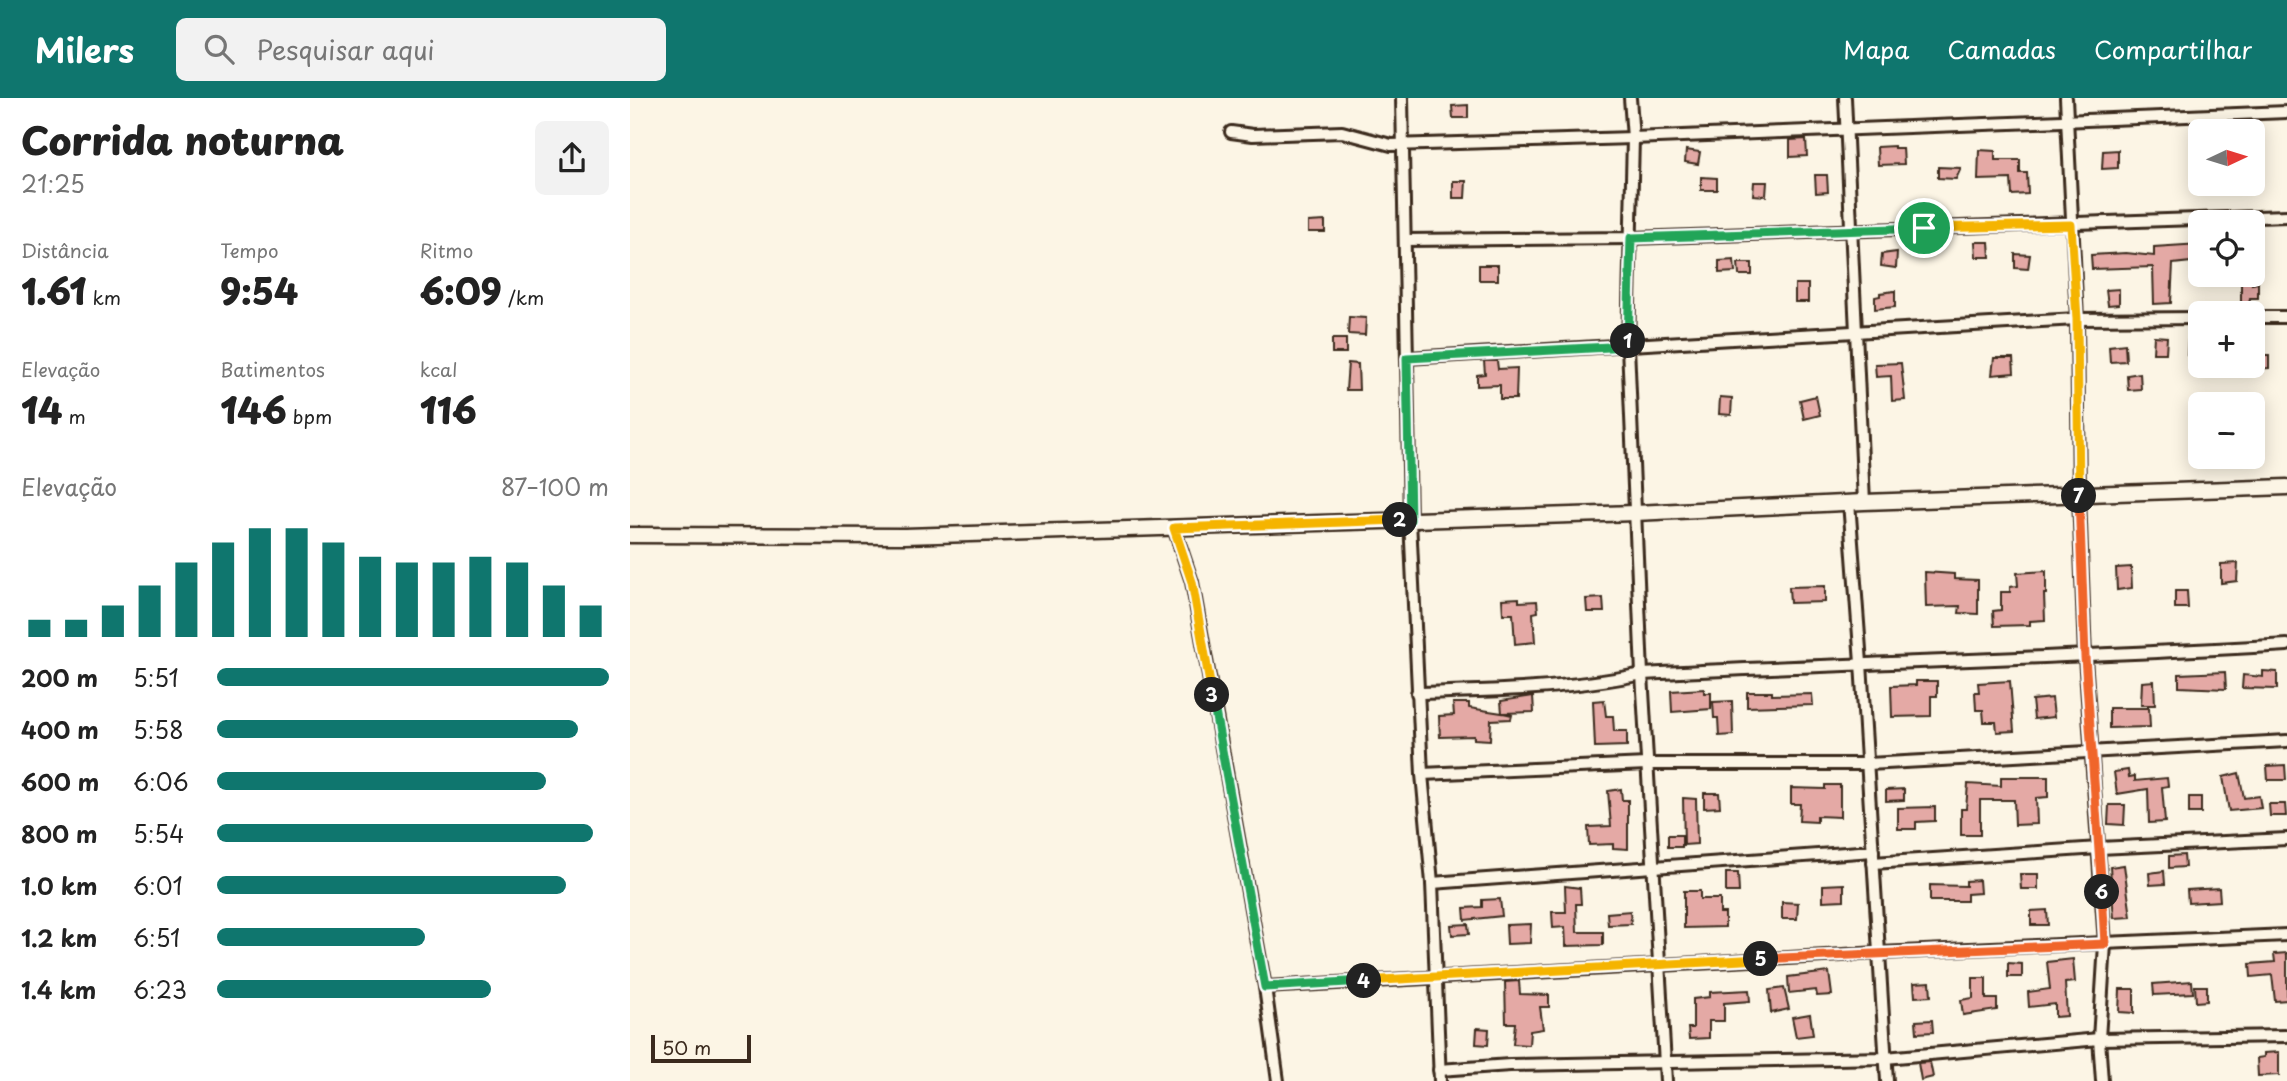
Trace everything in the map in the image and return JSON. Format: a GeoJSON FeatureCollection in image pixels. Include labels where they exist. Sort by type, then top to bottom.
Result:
{"type":"FeatureCollection","features":[{"type":"Feature","properties":{"kind":"street"},"geometry":{"type":"LineString","coordinates":[[1402,98],[1410,520],[1417,693],[1432,883],[1439,1076],[1510,1065],[1885,1058],[2099,1039],[2287,1036]]}},
{"type":"Feature","properties":{"kind":"street"},"geometry":{"type":"LineString","coordinates":[[1630,98],[1633,138],[1628,346],[1642,674],[1666,1081]]}},
{"type":"Feature","properties":{"kind":"street"},"geometry":{"type":"LineString","coordinates":[[1845,98],[1864,502]]}},
{"type":"Feature","properties":{"kind":"street"},"geometry":{"type":"LineString","coordinates":[[2066,98],[2077,319],[2079,496],[2085,657],[2105,944],[2099,1039],[2102,1081]]}},
{"type":"Feature","properties":{"kind":"street"},"geometry":{"type":"LineString","coordinates":[[1231,132],[1253,135],[1342,132],[1391,145],[1633,138],[2287,111]]}},
{"type":"Feature","properties":{"kind":"street"},"geometry":{"type":"LineString","coordinates":[[1405,240],[1631,238],[2287,216]]}},
{"type":"Feature","properties":{"kind":"street"},"geometry":{"type":"LineString","coordinates":[[2265,317],[2287,317]]}},
{"type":"Feature","properties":{"kind":"street"},"geometry":{"type":"LineString","coordinates":[[1407,358],[2077,319],[2188,318]]}},
{"type":"Feature","properties":{"kind":"street"},"geometry":{"type":"LineString","coordinates":[[630,535],[905,536],[1635,513],[1849,502],[2287,488]]}},
{"type":"Feature","properties":{"kind":"street"},"geometry":{"type":"LineString","coordinates":[[1849,502],[1887,1081]]}},
{"type":"Feature","properties":{"kind":"street"},"geometry":{"type":"LineString","coordinates":[[1174,528],[1192,582],[1265,987],[1278,1081]]}},
{"type":"Feature","properties":{"kind":"street"},"geometry":{"type":"LineString","coordinates":[[1417,693],[1487,691],[1642,674],[1861,663],[2085,657],[2287,645]]}},
{"type":"Feature","properties":{"kind":"street"},"geometry":{"type":"LineString","coordinates":[[1422,774],[1647,764],[1868,764],[2287,741]]}},
{"type":"Feature","properties":{"kind":"street"},"geometry":{"type":"LineString","coordinates":[[1873,863],[2287,839]]}},
{"type":"Feature","properties":{"kind":"street"},"geometry":{"type":"LineString","coordinates":[[1432,883],[1873,851]]}},
{"type":"Feature","properties":{"kind":"street"},"geometry":{"type":"LineString","coordinates":[[1265,987],[1660,964],[2287,935]]}},
{"type":"Feature","properties":{"kind":"building"},"geometry":{"type":"Polygon","coordinates":[[[1468,105],[1468,118],[1453,118],[1452,106],[1468,105]]]}},
{"type":"Feature","properties":{"kind":"building"},"geometry":{"type":"Polygon","coordinates":[[[1806,139],[1807,156],[1790,157],[1790,140],[1806,139]]]}},
{"type":"Feature","properties":{"kind":"building"},"geometry":{"type":"Polygon","coordinates":[[[1877,147],[1903,148],[1904,164],[1878,165],[1877,147]]]}},
{"type":"Feature","properties":{"kind":"building"},"geometry":{"type":"Polygon","coordinates":[[[1686,150],[1700,152],[1698,164],[1685,162],[1686,150]]]}},
{"type":"Feature","properties":{"kind":"building"},"geometry":{"type":"Polygon","coordinates":[[[1979,150],[1995,151],[1995,160],[2020,160],[2020,173],[2027,173],[2028,194],[2012,195],[2011,179],[1978,180],[1979,150]]]}},
{"type":"Feature","properties":{"kind":"building"},"geometry":{"type":"Polygon","coordinates":[[[2118,150],[2118,168],[2102,169],[2103,151],[2118,150]]]}},
{"type":"Feature","properties":{"kind":"building"},"geometry":{"type":"Polygon","coordinates":[[[1938,167],[1961,168],[1956,179],[1938,178],[1938,167]]]}},
{"type":"Feature","properties":{"kind":"building"},"geometry":{"type":"Polygon","coordinates":[[[1815,175],[1827,175],[1828,192],[1816,193],[1815,175]]]}},
{"type":"Feature","properties":{"kind":"building"},"geometry":{"type":"Polygon","coordinates":[[[1701,177],[1717,178],[1717,190],[1701,190],[1701,177]]]}},
{"type":"Feature","properties":{"kind":"building"},"geometry":{"type":"Polygon","coordinates":[[[1453,181],[1466,181],[1465,198],[1453,198],[1453,181]]]}},
{"type":"Feature","properties":{"kind":"building"},"geometry":{"type":"Polygon","coordinates":[[[1754,182],[1767,182],[1766,196],[1753,195],[1754,182]]]}},
{"type":"Feature","properties":{"kind":"building"},"geometry":{"type":"Polygon","coordinates":[[[1325,221],[1325,232],[1308,232],[1308,222],[1325,221]]]}},
{"type":"Feature","properties":{"kind":"building"},"geometry":{"type":"Polygon","coordinates":[[[1975,242],[1989,242],[1990,257],[1976,257],[1975,242]]]}},
{"type":"Feature","properties":{"kind":"building"},"geometry":{"type":"Polygon","coordinates":[[[2188,245],[2188,262],[2173,264],[2171,303],[2154,304],[2153,267],[2092,269],[2091,255],[2126,253],[2154,256],[2154,247],[2188,245]]]}},
{"type":"Feature","properties":{"kind":"building"},"geometry":{"type":"Polygon","coordinates":[[[1897,252],[1896,268],[1881,266],[1882,254],[1897,252]]]}},
{"type":"Feature","properties":{"kind":"building"},"geometry":{"type":"Polygon","coordinates":[[[2015,254],[2030,255],[2028,269],[2015,268],[2015,254]]]}},
{"type":"Feature","properties":{"kind":"building"},"geometry":{"type":"Polygon","coordinates":[[[1734,260],[1735,272],[1719,273],[1719,261],[1734,260]]]}},
{"type":"Feature","properties":{"kind":"building"},"geometry":{"type":"Polygon","coordinates":[[[1738,263],[1752,263],[1752,275],[1739,275],[1738,263]]]}},
{"type":"Feature","properties":{"kind":"building"},"geometry":{"type":"Polygon","coordinates":[[[1479,265],[1498,265],[1498,280],[1479,280],[1479,265]]]}},
{"type":"Feature","properties":{"kind":"building"},"geometry":{"type":"Polygon","coordinates":[[[1795,284],[1808,284],[1808,302],[1795,302],[1795,284]]]}},
{"type":"Feature","properties":{"kind":"building"},"geometry":{"type":"Polygon","coordinates":[[[2241,287],[2258,287],[2258,298],[2241,301],[2241,287]]]}},
{"type":"Feature","properties":{"kind":"building"},"geometry":{"type":"Polygon","coordinates":[[[2119,289],[2119,304],[2108,305],[2106,290],[2119,289]]]}},
{"type":"Feature","properties":{"kind":"building"},"geometry":{"type":"Polygon","coordinates":[[[1895,291],[1895,307],[1875,309],[1875,297],[1880,296],[1880,293],[1895,291]]]}},
{"type":"Feature","properties":{"kind":"building"},"geometry":{"type":"Polygon","coordinates":[[[1349,317],[1366,318],[1365,335],[1348,334],[1349,317]]]}},
{"type":"Feature","properties":{"kind":"building"},"geometry":{"type":"Polygon","coordinates":[[[2154,336],[2167,337],[2166,353],[2153,353],[2154,336]]]}},
{"type":"Feature","properties":{"kind":"building"},"geometry":{"type":"Polygon","coordinates":[[[1332,339],[1346,339],[1346,353],[1332,353],[1332,339]]]}},
{"type":"Feature","properties":{"kind":"building"},"geometry":{"type":"Polygon","coordinates":[[[2125,344],[2126,361],[2110,362],[2109,346],[2125,344]]]}},
{"type":"Feature","properties":{"kind":"building"},"geometry":{"type":"Polygon","coordinates":[[[2265,355],[2269,355],[2269,368],[2265,368],[2265,355]]]}},
{"type":"Feature","properties":{"kind":"building"},"geometry":{"type":"Polygon","coordinates":[[[1994,358],[2013,358],[2014,373],[1992,375],[1994,358]]]}},
{"type":"Feature","properties":{"kind":"building"},"geometry":{"type":"Polygon","coordinates":[[[1484,361],[1497,361],[1498,369],[1517,368],[1516,399],[1500,399],[1500,385],[1477,386],[1477,375],[1485,374],[1484,361]]]}},
{"type":"Feature","properties":{"kind":"building"},"geometry":{"type":"Polygon","coordinates":[[[1348,363],[1358,364],[1359,390],[1346,390],[1348,363]]]}},
{"type":"Feature","properties":{"kind":"building"},"geometry":{"type":"Polygon","coordinates":[[[1901,363],[1905,400],[1892,401],[1891,376],[1876,377],[1875,364],[1901,363]]]}},
{"type":"Feature","properties":{"kind":"building"},"geometry":{"type":"Polygon","coordinates":[[[2140,373],[2141,389],[2128,390],[2127,375],[2140,373]]]}},
{"type":"Feature","properties":{"kind":"building"},"geometry":{"type":"Polygon","coordinates":[[[1816,396],[1820,415],[1804,419],[1800,400],[1816,396]]]}},
{"type":"Feature","properties":{"kind":"building"},"geometry":{"type":"Polygon","coordinates":[[[1720,397],[1732,398],[1731,415],[1719,414],[1720,397]]]}},
{"type":"Feature","properties":{"kind":"building"},"geometry":{"type":"Polygon","coordinates":[[[2238,563],[2237,581],[2221,583],[2221,564],[2238,563]]]}},
{"type":"Feature","properties":{"kind":"building"},"geometry":{"type":"Polygon","coordinates":[[[2131,567],[2132,588],[2117,590],[2116,568],[2131,567]]]}},
{"type":"Feature","properties":{"kind":"building"},"geometry":{"type":"Polygon","coordinates":[[[2046,571],[2045,620],[2030,621],[2030,625],[1994,626],[1993,611],[2001,610],[2001,592],[2010,592],[2010,587],[2018,586],[2017,573],[2046,571]]]}},
{"type":"Feature","properties":{"kind":"building"},"geometry":{"type":"Polygon","coordinates":[[[1925,572],[1954,574],[1954,579],[1978,580],[1978,614],[1959,613],[1960,606],[1926,607],[1925,572]]]}},
{"type":"Feature","properties":{"kind":"building"},"geometry":{"type":"Polygon","coordinates":[[[1825,586],[1825,602],[1790,603],[1789,587],[1825,586]]]}},
{"type":"Feature","properties":{"kind":"building"},"geometry":{"type":"Polygon","coordinates":[[[2175,591],[2187,591],[2188,608],[2175,608],[2175,591]]]}},
{"type":"Feature","properties":{"kind":"building"},"geometry":{"type":"Polygon","coordinates":[[[1519,598],[1519,602],[1537,601],[1538,612],[1533,613],[1535,642],[1515,644],[1513,614],[1503,614],[1502,599],[1519,598]]]}},
{"type":"Feature","properties":{"kind":"building"},"geometry":{"type":"Polygon","coordinates":[[[1603,598],[1604,612],[1587,612],[1586,599],[1603,598]]]}},
{"type":"Feature","properties":{"kind":"building"},"geometry":{"type":"Polygon","coordinates":[[[2263,671],[2277,672],[2277,689],[2242,688],[2243,675],[2263,677],[2263,671]]]}},
{"type":"Feature","properties":{"kind":"building"},"geometry":{"type":"Polygon","coordinates":[[[2225,672],[2226,689],[2179,687],[2179,674],[2225,672]]]}},
{"type":"Feature","properties":{"kind":"building"},"geometry":{"type":"Polygon","coordinates":[[[1916,681],[1937,681],[1937,696],[1931,696],[1931,716],[1892,717],[1891,686],[1916,685],[1916,681]]]}},
{"type":"Feature","properties":{"kind":"building"},"geometry":{"type":"Polygon","coordinates":[[[2010,681],[2014,731],[1997,732],[1996,722],[1984,722],[1983,710],[1976,710],[1975,692],[1979,692],[1978,683],[2010,681]]]}},
{"type":"Feature","properties":{"kind":"building"},"geometry":{"type":"Polygon","coordinates":[[[2154,681],[2155,705],[2141,705],[2142,682],[2154,681]]]}},
{"type":"Feature","properties":{"kind":"building"},"geometry":{"type":"Polygon","coordinates":[[[1704,689],[1704,693],[1711,693],[1711,709],[1672,712],[1671,691],[1704,689]]]}},
{"type":"Feature","properties":{"kind":"building"},"geometry":{"type":"Polygon","coordinates":[[[1747,692],[1772,692],[1772,695],[1812,694],[1813,705],[1747,707],[1747,692]]]}},
{"type":"Feature","properties":{"kind":"building"},"geometry":{"type":"Polygon","coordinates":[[[1533,696],[1534,712],[1503,713],[1512,715],[1511,719],[1491,720],[1490,740],[1474,739],[1474,736],[1440,737],[1439,716],[1454,715],[1453,703],[1469,703],[1469,708],[1502,713],[1501,701],[1533,696]]]}},
{"type":"Feature","properties":{"kind":"building"},"geometry":{"type":"Polygon","coordinates":[[[2052,698],[2054,717],[2034,719],[2032,700],[2052,698]]]}},
{"type":"Feature","properties":{"kind":"building"},"geometry":{"type":"Polygon","coordinates":[[[1604,700],[1606,716],[1613,716],[1614,731],[1627,731],[1627,746],[1595,747],[1593,701],[1604,700]]]}},
{"type":"Feature","properties":{"kind":"building"},"geometry":{"type":"Polygon","coordinates":[[[1732,701],[1733,735],[1719,736],[1718,718],[1714,718],[1713,702],[1732,701]]]}},
{"type":"Feature","properties":{"kind":"building"},"geometry":{"type":"Polygon","coordinates":[[[2109,708],[2149,708],[2150,727],[2109,728],[2109,708]]]}},
{"type":"Feature","properties":{"kind":"building"},"geometry":{"type":"Polygon","coordinates":[[[2285,765],[2286,780],[2268,780],[2267,766],[2285,765]]]}},
{"type":"Feature","properties":{"kind":"building"},"geometry":{"type":"Polygon","coordinates":[[[2128,770],[2129,777],[2135,776],[2135,781],[2167,778],[2168,786],[2162,787],[2165,822],[2149,823],[2148,789],[2117,794],[2114,772],[2128,770]]]}},
{"type":"Feature","properties":{"kind":"building"},"geometry":{"type":"Polygon","coordinates":[[[2239,773],[2244,798],[2259,796],[2261,808],[2229,811],[2223,777],[2239,773]]]}},
{"type":"Feature","properties":{"kind":"building"},"geometry":{"type":"Polygon","coordinates":[[[2001,777],[2048,777],[2048,797],[2036,798],[2037,824],[2015,825],[2014,800],[1980,800],[1980,835],[1961,835],[1961,809],[1966,809],[1968,784],[2001,786],[2001,777]]]}},
{"type":"Feature","properties":{"kind":"building"},"geometry":{"type":"Polygon","coordinates":[[[1825,785],[1840,785],[1840,817],[1817,816],[1817,822],[1799,821],[1800,804],[1791,804],[1791,788],[1825,789],[1825,785]]]}},
{"type":"Feature","properties":{"kind":"building"},"geometry":{"type":"Polygon","coordinates":[[[1621,789],[1622,800],[1628,800],[1628,849],[1613,848],[1613,844],[1589,845],[1588,827],[1611,826],[1608,791],[1621,789]]]}},
{"type":"Feature","properties":{"kind":"building"},"geometry":{"type":"Polygon","coordinates":[[[1904,789],[1904,800],[1886,801],[1886,790],[1904,789]]]}},
{"type":"Feature","properties":{"kind":"building"},"geometry":{"type":"Polygon","coordinates":[[[1704,793],[1719,793],[1720,807],[1704,808],[1704,793]]]}},
{"type":"Feature","properties":{"kind":"building"},"geometry":{"type":"Polygon","coordinates":[[[2189,797],[2201,797],[2201,813],[2189,813],[2189,797]]]}},
{"type":"Feature","properties":{"kind":"building"},"geometry":{"type":"Polygon","coordinates":[[[1683,798],[1696,799],[1697,844],[1684,845],[1683,798]]]}},
{"type":"Feature","properties":{"kind":"building"},"geometry":{"type":"Polygon","coordinates":[[[2269,804],[2285,804],[2286,816],[2270,816],[2269,804]]]}},
{"type":"Feature","properties":{"kind":"building"},"geometry":{"type":"Polygon","coordinates":[[[2109,805],[2125,805],[2124,825],[2108,824],[2109,805]]]}},
{"type":"Feature","properties":{"kind":"building"},"geometry":{"type":"Polygon","coordinates":[[[1935,807],[1935,821],[1916,822],[1916,829],[1898,829],[1898,808],[1935,807]]]}},
{"type":"Feature","properties":{"kind":"building"},"geometry":{"type":"Polygon","coordinates":[[[1668,835],[1682,835],[1682,847],[1668,847],[1668,835]]]}},
{"type":"Feature","properties":{"kind":"building"},"geometry":{"type":"Polygon","coordinates":[[[2184,855],[2185,867],[2169,868],[2169,856],[2184,855]]]}},
{"type":"Feature","properties":{"kind":"building"},"geometry":{"type":"Polygon","coordinates":[[[2124,865],[2131,917],[2114,918],[2110,867],[2124,865]]]}},
{"type":"Feature","properties":{"kind":"building"},"geometry":{"type":"Polygon","coordinates":[[[2164,871],[2165,884],[2150,885],[2149,873],[2164,871]]]}},
{"type":"Feature","properties":{"kind":"building"},"geometry":{"type":"Polygon","coordinates":[[[1726,873],[1738,873],[1739,892],[1726,892],[1726,873]]]}},
{"type":"Feature","properties":{"kind":"building"},"geometry":{"type":"Polygon","coordinates":[[[2020,874],[2038,874],[2038,889],[2021,889],[2020,874]]]}},
{"type":"Feature","properties":{"kind":"building"},"geometry":{"type":"Polygon","coordinates":[[[1979,880],[1980,893],[1967,894],[1967,901],[1930,901],[1930,885],[1966,886],[1966,881],[1979,880]]]}},
{"type":"Feature","properties":{"kind":"building"},"geometry":{"type":"Polygon","coordinates":[[[1844,884],[1844,900],[1823,901],[1823,885],[1844,884]]]}},
{"type":"Feature","properties":{"kind":"building"},"geometry":{"type":"Polygon","coordinates":[[[1565,886],[1580,888],[1581,904],[1576,904],[1577,932],[1603,932],[1603,945],[1566,946],[1565,927],[1553,928],[1552,912],[1566,912],[1565,886]]]}},
{"type":"Feature","properties":{"kind":"building"},"geometry":{"type":"Polygon","coordinates":[[[2219,888],[2220,901],[2188,903],[2187,890],[2219,888]]]}},
{"type":"Feature","properties":{"kind":"building"},"geometry":{"type":"Polygon","coordinates":[[[1684,891],[1700,891],[1700,899],[1720,899],[1720,913],[1725,913],[1725,927],[1684,928],[1684,891]]]}},
{"type":"Feature","properties":{"kind":"building"},"geometry":{"type":"Polygon","coordinates":[[[1500,899],[1502,916],[1465,920],[1464,908],[1482,907],[1482,900],[1500,899]]]}},
{"type":"Feature","properties":{"kind":"building"},"geometry":{"type":"Polygon","coordinates":[[[1782,902],[1798,903],[1797,919],[1782,919],[1782,902]]]}},
{"type":"Feature","properties":{"kind":"building"},"geometry":{"type":"Polygon","coordinates":[[[2047,910],[2048,925],[2031,925],[2031,911],[2047,910]]]}},
{"type":"Feature","properties":{"kind":"building"},"geometry":{"type":"Polygon","coordinates":[[[1630,911],[1631,924],[1608,925],[1607,913],[1630,911]]]}},
{"type":"Feature","properties":{"kind":"building"},"geometry":{"type":"Polygon","coordinates":[[[1468,924],[1469,934],[1452,935],[1451,925],[1468,924]]]}},
{"type":"Feature","properties":{"kind":"building"},"geometry":{"type":"Polygon","coordinates":[[[1531,924],[1530,943],[1507,944],[1506,925],[1531,924]]]}},
{"type":"Feature","properties":{"kind":"building"},"geometry":{"type":"Polygon","coordinates":[[[2287,953],[2287,1000],[2275,1001],[2272,975],[2251,977],[2250,964],[2275,962],[2274,954],[2287,953]]]}},
{"type":"Feature","properties":{"kind":"building"},"geometry":{"type":"Polygon","coordinates":[[[2073,959],[2075,982],[2065,983],[2067,1016],[2055,1017],[2055,1004],[2029,1007],[2028,992],[2050,989],[2047,962],[2073,959]]]}},
{"type":"Feature","properties":{"kind":"building"},"geometry":{"type":"Polygon","coordinates":[[[2008,963],[2022,964],[2022,977],[2008,977],[2008,963]]]}},
{"type":"Feature","properties":{"kind":"building"},"geometry":{"type":"Polygon","coordinates":[[[1829,972],[1832,995],[1817,996],[1816,990],[1789,993],[1788,977],[1829,972]]]}},
{"type":"Feature","properties":{"kind":"building"},"geometry":{"type":"Polygon","coordinates":[[[1973,978],[1986,978],[1986,999],[1997,999],[1997,1010],[1963,1015],[1961,1000],[1973,998],[1973,978]]]}},
{"type":"Feature","properties":{"kind":"building"},"geometry":{"type":"Polygon","coordinates":[[[1519,981],[1520,994],[1549,995],[1549,1007],[1540,1007],[1543,1029],[1530,1031],[1529,1045],[1513,1044],[1515,1023],[1506,1023],[1505,982],[1519,981]]]}},
{"type":"Feature","properties":{"kind":"building"},"geometry":{"type":"Polygon","coordinates":[[[2192,981],[2193,993],[2154,995],[2153,984],[2192,981]]]}},
{"type":"Feature","properties":{"kind":"building"},"geometry":{"type":"Polygon","coordinates":[[[1930,982],[1931,996],[1915,997],[1914,983],[1930,982]]]}},
{"type":"Feature","properties":{"kind":"building"},"geometry":{"type":"Polygon","coordinates":[[[2195,986],[2207,986],[2207,1001],[2196,1002],[2195,986]]]}},
{"type":"Feature","properties":{"kind":"building"},"geometry":{"type":"Polygon","coordinates":[[[1784,988],[1789,1009],[1771,1013],[1769,990],[1784,988]]]}},
{"type":"Feature","properties":{"kind":"building"},"geometry":{"type":"Polygon","coordinates":[[[2120,989],[2134,989],[2134,1013],[2119,1012],[2120,989]]]}},
{"type":"Feature","properties":{"kind":"building"},"geometry":{"type":"Polygon","coordinates":[[[1749,990],[1750,1001],[1724,1003],[1724,1021],[1709,1021],[1709,1038],[1689,1039],[1688,1028],[1693,1028],[1693,999],[1710,997],[1710,992],[1749,990]]]}},
{"type":"Feature","properties":{"kind":"building"},"geometry":{"type":"Polygon","coordinates":[[[1810,1014],[1813,1035],[1796,1037],[1792,1017],[1810,1014]]]}},
{"type":"Feature","properties":{"kind":"building"},"geometry":{"type":"Polygon","coordinates":[[[1932,1020],[1933,1032],[1917,1033],[1916,1021],[1932,1020]]]}},
{"type":"Feature","properties":{"kind":"building"},"geometry":{"type":"Polygon","coordinates":[[[1477,1028],[1489,1029],[1488,1045],[1476,1044],[1477,1028]]]}},
{"type":"Feature","properties":{"kind":"building"},"geometry":{"type":"Polygon","coordinates":[[[2279,1052],[2279,1075],[2258,1076],[2257,1058],[2264,1057],[2264,1053],[2279,1052]]]}},
{"type":"Feature","properties":{"kind":"building"},"geometry":{"type":"Polygon","coordinates":[[[1930,1062],[1933,1077],[1921,1080],[1918,1063],[1930,1062]]]}},
{"type":"Feature","properties":{"kind":"route"},"geometry":{"type":"LineString","coordinates":[[2071,225],[2077,319],[2079,496],[2085,657],[2105,944],[1660,964],[1265,987],[1192,582],[1174,528],[1410,520],[1407,358],[1628,346],[1631,238],[1924,228],[2071,225]]}}]}
